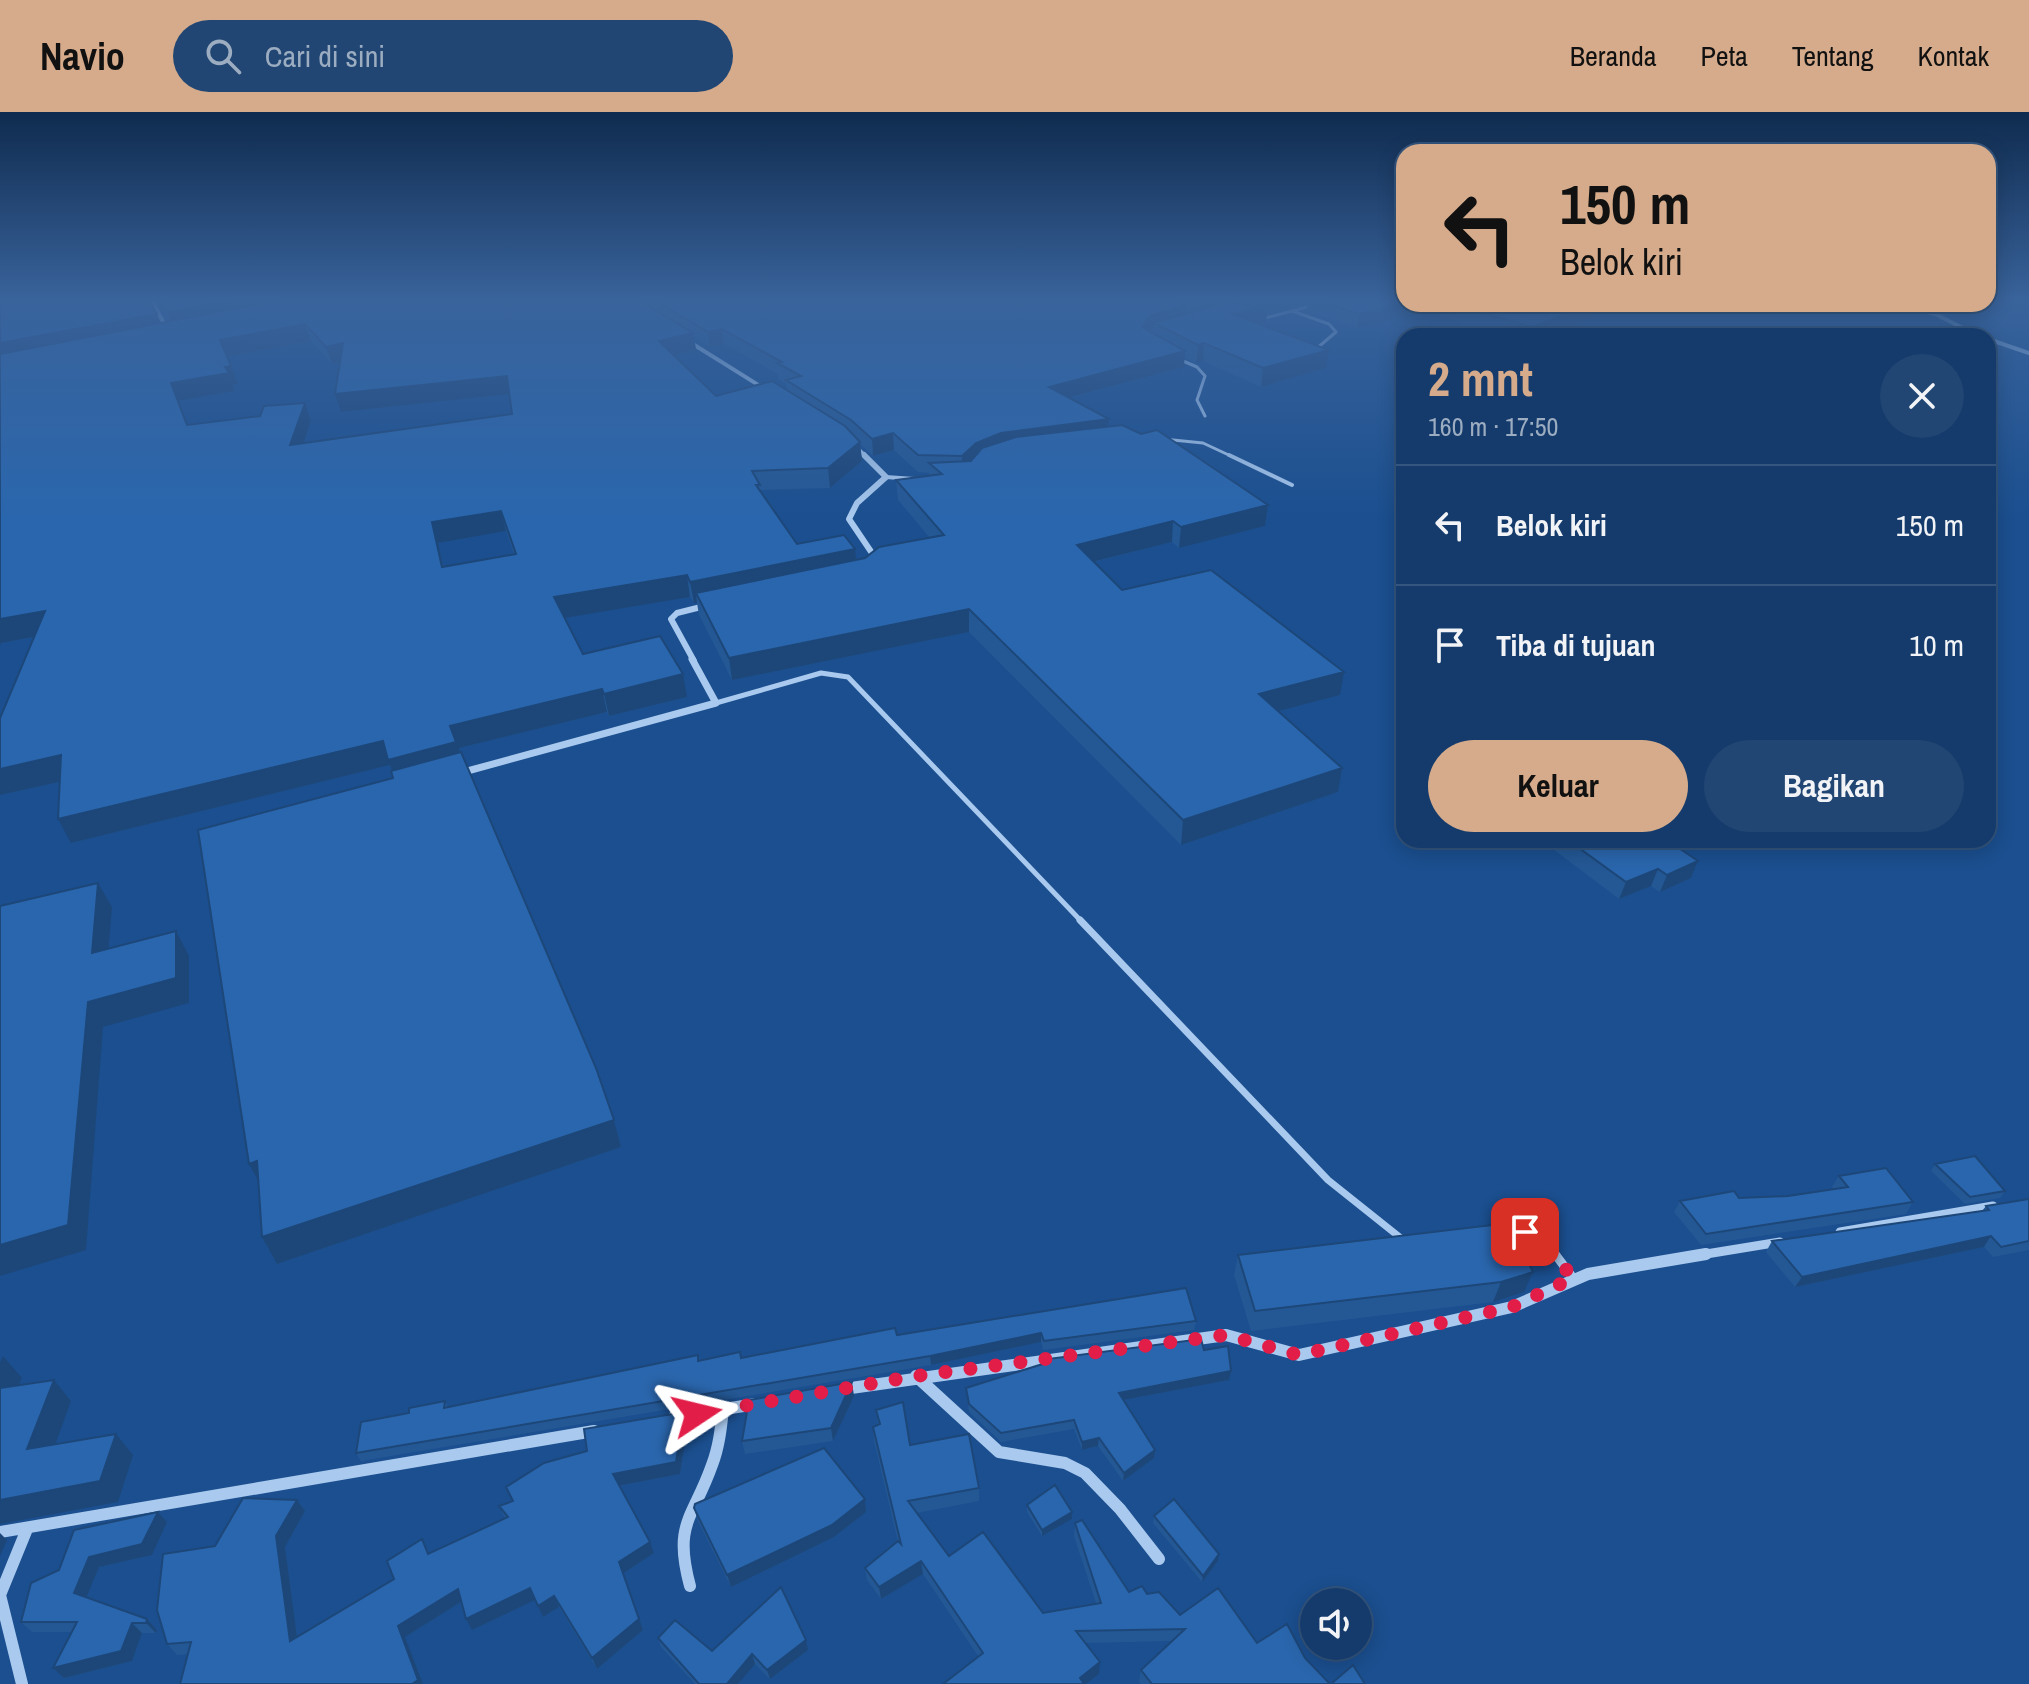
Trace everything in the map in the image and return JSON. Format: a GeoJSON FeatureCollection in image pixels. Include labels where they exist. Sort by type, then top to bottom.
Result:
{"type":"FeatureCollection","features":[{"type":"Feature","properties":{"kind":"street"},"geometry":{"type":"LineString","coordinates":[[735,370],[771,393]]}},
{"type":"Feature","properties":{"kind":"street"},"geometry":{"type":"LineString","coordinates":[[850,441],[886,477],[857,503],[849,519],[876,556],[878,563],[873,569]]}},
{"type":"Feature","properties":{"kind":"street"},"geometry":{"type":"LineString","coordinates":[[447,776],[716,703],[671,619],[690,609],[719,603]]}},
{"type":"Feature","properties":{"kind":"street"},"geometry":{"type":"LineString","coordinates":[[1822,1235],[2004,1205]]}},
{"type":"Feature","properties":{"kind":"street"},"geometry":{"type":"LineString","coordinates":[[828,1391],[916,1376],[1226,1335],[1299,1355],[1512,1307],[1573,1278],[1791,1240]]}},
{"type":"Feature","properties":{"kind":"street"},"geometry":{"type":"LineString","coordinates":[[916,1376],[999,1452],[1065,1463],[1085,1473],[1103,1489],[1159,1559]]}},
{"type":"Feature","properties":{"kind":"street"},"geometry":{"type":"LineString","coordinates":[[663,1419],[766,1402]]}},
{"type":"Feature","properties":{"kind":"street"},"geometry":{"type":"LineString","coordinates":[[690,1586],[681,1556],[682,1530],[688,1510],[709,1474],[723,1409]]}},
{"type":"Feature","properties":{"kind":"street"},"geometry":{"type":"LineString","coordinates":[[0,1532],[605,1429]]}},
{"type":"Feature","properties":{"kind":"street"},"geometry":{"type":"LineString","coordinates":[[22,1684],[0,1595],[27,1529]]}},
{"type":"Feature","properties":{"kind":"lane"},"geometry":{"type":"LineString","coordinates":[[1200,370],[1205,376],[1195,396],[1195,403],[1205,416]]}},
{"type":"Feature","properties":{"kind":"lane"},"geometry":{"type":"LineString","coordinates":[[1151,439],[1203,443],[1292,485]]}},
{"type":"Feature","properties":{"kind":"lane"},"geometry":{"type":"LineString","coordinates":[[886,477],[924,480]]}},
{"type":"Feature","properties":{"kind":"lane"},"geometry":{"type":"LineString","coordinates":[[716,703],[821,673],[848,677],[1328,1180],[1386,1229],[1404,1240],[1415,1242]]}},
{"type":"Feature","properties":{"kind":"lane"},"geometry":{"type":"LineString","coordinates":[[1499,1235],[1535,1235],[1573,1278]]}},
{"type":"Feature","properties":{"kind":"building"},"geometry":{"type":"Polygon","coordinates":[[[0,370],[227,370],[229,373],[171,383],[187,425],[260,416],[264,406],[305,403],[290,445],[512,414],[507,376],[335,394],[339,370],[689,370],[716,396],[772,381],[845,426],[860,442],[828,468],[752,471],[760,485],[756,485],[797,544],[844,535],[855,549],[690,582],[687,575],[554,597],[583,654],[660,636],[683,674],[604,694],[602,689],[450,726],[456,742],[388,760],[383,741],[58,819],[61,755],[0,769],[0,718],[45,611],[0,619],[0,370]],[[501,511],[432,522],[442,567],[516,554],[501,511]]]}},
{"type":"Feature","properties":{"kind":"building"},"geometry":{"type":"Polygon","coordinates":[[[791,370],[1112,370],[1049,387],[1109,419],[1001,433],[976,443],[962,456],[918,455],[893,433],[872,439],[851,420],[786,380],[801,376],[791,370]]]}},
{"type":"Feature","properties":{"kind":"building"},"geometry":{"type":"Polygon","coordinates":[[[1122,425],[1141,434],[1157,430],[1268,505],[1181,527],[1173,521],[1077,545],[1122,590],[1211,570],[1344,672],[1259,694],[1342,768],[1183,820],[969,609],[729,658],[696,593],[865,558],[879,547],[944,535],[896,480],[942,474],[929,463],[971,461],[982,448],[1016,437],[1122,425]]]}},
{"type":"Feature","properties":{"kind":"building"},"geometry":{"type":"Polygon","coordinates":[[[461,752],[596,1068],[614,1120],[262,1237],[257,1161],[249,1164],[198,830],[393,778],[391,771],[461,752]]]}},
{"type":"Feature","properties":{"kind":"building"},"geometry":{"type":"Polygon","coordinates":[[[1579,848],[1679,848],[1698,861],[1667,875],[1658,869],[1626,882],[1579,848]]]}},
{"type":"Feature","properties":{"kind":"building"},"geometry":{"type":"Polygon","coordinates":[[[98,883],[92,953],[176,931],[176,978],[88,1002],[68,1225],[0,1245],[0,906],[98,883]]]}},
{"type":"Feature","properties":{"kind":"building"},"geometry":{"type":"Polygon","coordinates":[[[1975,1156],[2005,1191],[1970,1197],[1935,1164],[1975,1156]]]}},
{"type":"Feature","properties":{"kind":"building"},"geometry":{"type":"Polygon","coordinates":[[[1886,1168],[1913,1202],[1706,1234],[1680,1201],[1734,1191],[1739,1198],[1788,1196],[1848,1187],[1839,1176],[1886,1168]]]}},
{"type":"Feature","properties":{"kind":"building"},"geometry":{"type":"Polygon","coordinates":[[[2029,1199],[2029,1241],[2001,1247],[1991,1236],[1802,1277],[1772,1241],[1989,1210],[1986,1206],[2029,1199]]]}},
{"type":"Feature","properties":{"kind":"building"},"geometry":{"type":"Polygon","coordinates":[[[1509,1223],[1533,1272],[1501,1282],[1255,1311],[1238,1255],[1509,1223]]]}},
{"type":"Feature","properties":{"kind":"building"},"geometry":{"type":"Polygon","coordinates":[[[1186,1288],[1196,1321],[1044,1341],[1041,1333],[930,1356],[356,1453],[361,1422],[409,1413],[409,1408],[445,1401],[444,1408],[698,1355],[698,1361],[740,1352],[741,1358],[895,1328],[897,1335],[1186,1288]]]}},
{"type":"Feature","properties":{"kind":"building"},"geometry":{"type":"Polygon","coordinates":[[[1201,1339],[1204,1350],[1228,1346],[1231,1371],[1119,1393],[1155,1450],[1124,1473],[1099,1438],[1082,1442],[1074,1420],[1001,1433],[969,1404],[966,1388],[1049,1362],[1048,1359],[1201,1339]]]}},
{"type":"Feature","properties":{"kind":"building"},"geometry":{"type":"Polygon","coordinates":[[[54,1380],[27,1449],[116,1434],[100,1481],[0,1500],[0,1388],[54,1380]]]}},
{"type":"Feature","properties":{"kind":"building"},"geometry":{"type":"Polygon","coordinates":[[[852,1382],[831,1428],[742,1441],[749,1400],[852,1382]]]}},
{"type":"Feature","properties":{"kind":"building"},"geometry":{"type":"Polygon","coordinates":[[[903,1402],[910,1445],[969,1434],[979,1488],[908,1501],[949,1556],[983,1532],[1043,1613],[1101,1603],[1075,1523],[1082,1520],[1129,1592],[1142,1586],[1147,1594],[1159,1592],[1180,1615],[1218,1588],[1257,1643],[1287,1624],[1300,1649],[1300,1660],[1307,1660],[1330,1684],[1152,1684],[1141,1670],[1185,1629],[1076,1631],[1100,1662],[1080,1678],[1084,1684],[943,1684],[983,1653],[921,1561],[879,1587],[865,1568],[898,1541],[901,1544],[873,1427],[880,1424],[876,1410],[903,1402]]]}},
{"type":"Feature","properties":{"kind":"building"},"geometry":{"type":"Polygon","coordinates":[[[684,1412],[676,1462],[613,1474],[650,1542],[619,1562],[639,1619],[592,1658],[554,1596],[538,1606],[530,1588],[466,1619],[458,1589],[398,1626],[418,1680],[412,1684],[180,1684],[191,1642],[167,1644],[157,1610],[163,1554],[215,1546],[243,1498],[297,1500],[276,1536],[290,1641],[394,1579],[387,1561],[422,1539],[428,1554],[508,1517],[499,1506],[513,1501],[506,1487],[544,1463],[587,1451],[584,1429],[684,1412]]]}},
{"type":"Feature","properties":{"kind":"building"},"geometry":{"type":"Polygon","coordinates":[[[824,1448],[865,1499],[832,1525],[727,1575],[694,1508],[695,1504],[824,1448]]]}},
{"type":"Feature","properties":{"kind":"building"},"geometry":{"type":"Polygon","coordinates":[[[1055,1485],[1072,1512],[1042,1530],[1027,1505],[1055,1485]]]}},
{"type":"Feature","properties":{"kind":"building"},"geometry":{"type":"Polygon","coordinates":[[[1174,1499],[1219,1554],[1203,1576],[1154,1516],[1174,1499]]]}},
{"type":"Feature","properties":{"kind":"building"},"geometry":{"type":"Polygon","coordinates":[[[158,1512],[142,1544],[89,1557],[74,1593],[147,1619],[146,1623],[132,1623],[121,1651],[53,1668],[77,1622],[21,1622],[31,1583],[59,1570],[74,1530],[158,1512]]]}},
{"type":"Feature","properties":{"kind":"building"},"geometry":{"type":"Polygon","coordinates":[[[781,1587],[806,1640],[767,1670],[752,1654],[727,1684],[699,1684],[658,1638],[675,1620],[712,1651],[781,1587]]]}},
{"type":"Feature","properties":{"kind":"building"},"geometry":{"type":"Polygon","coordinates":[[[1353,1665],[1365,1684],[1331,1684],[1353,1665]]]}},
{"type":"Feature","properties":{"kind":"route"},"geometry":{"type":"LineString","coordinates":[[697,1414],[916,1376],[1226,1335],[1299,1355],[1512,1307],[1573,1278],[1541,1238],[1525,1232]]}}]}
